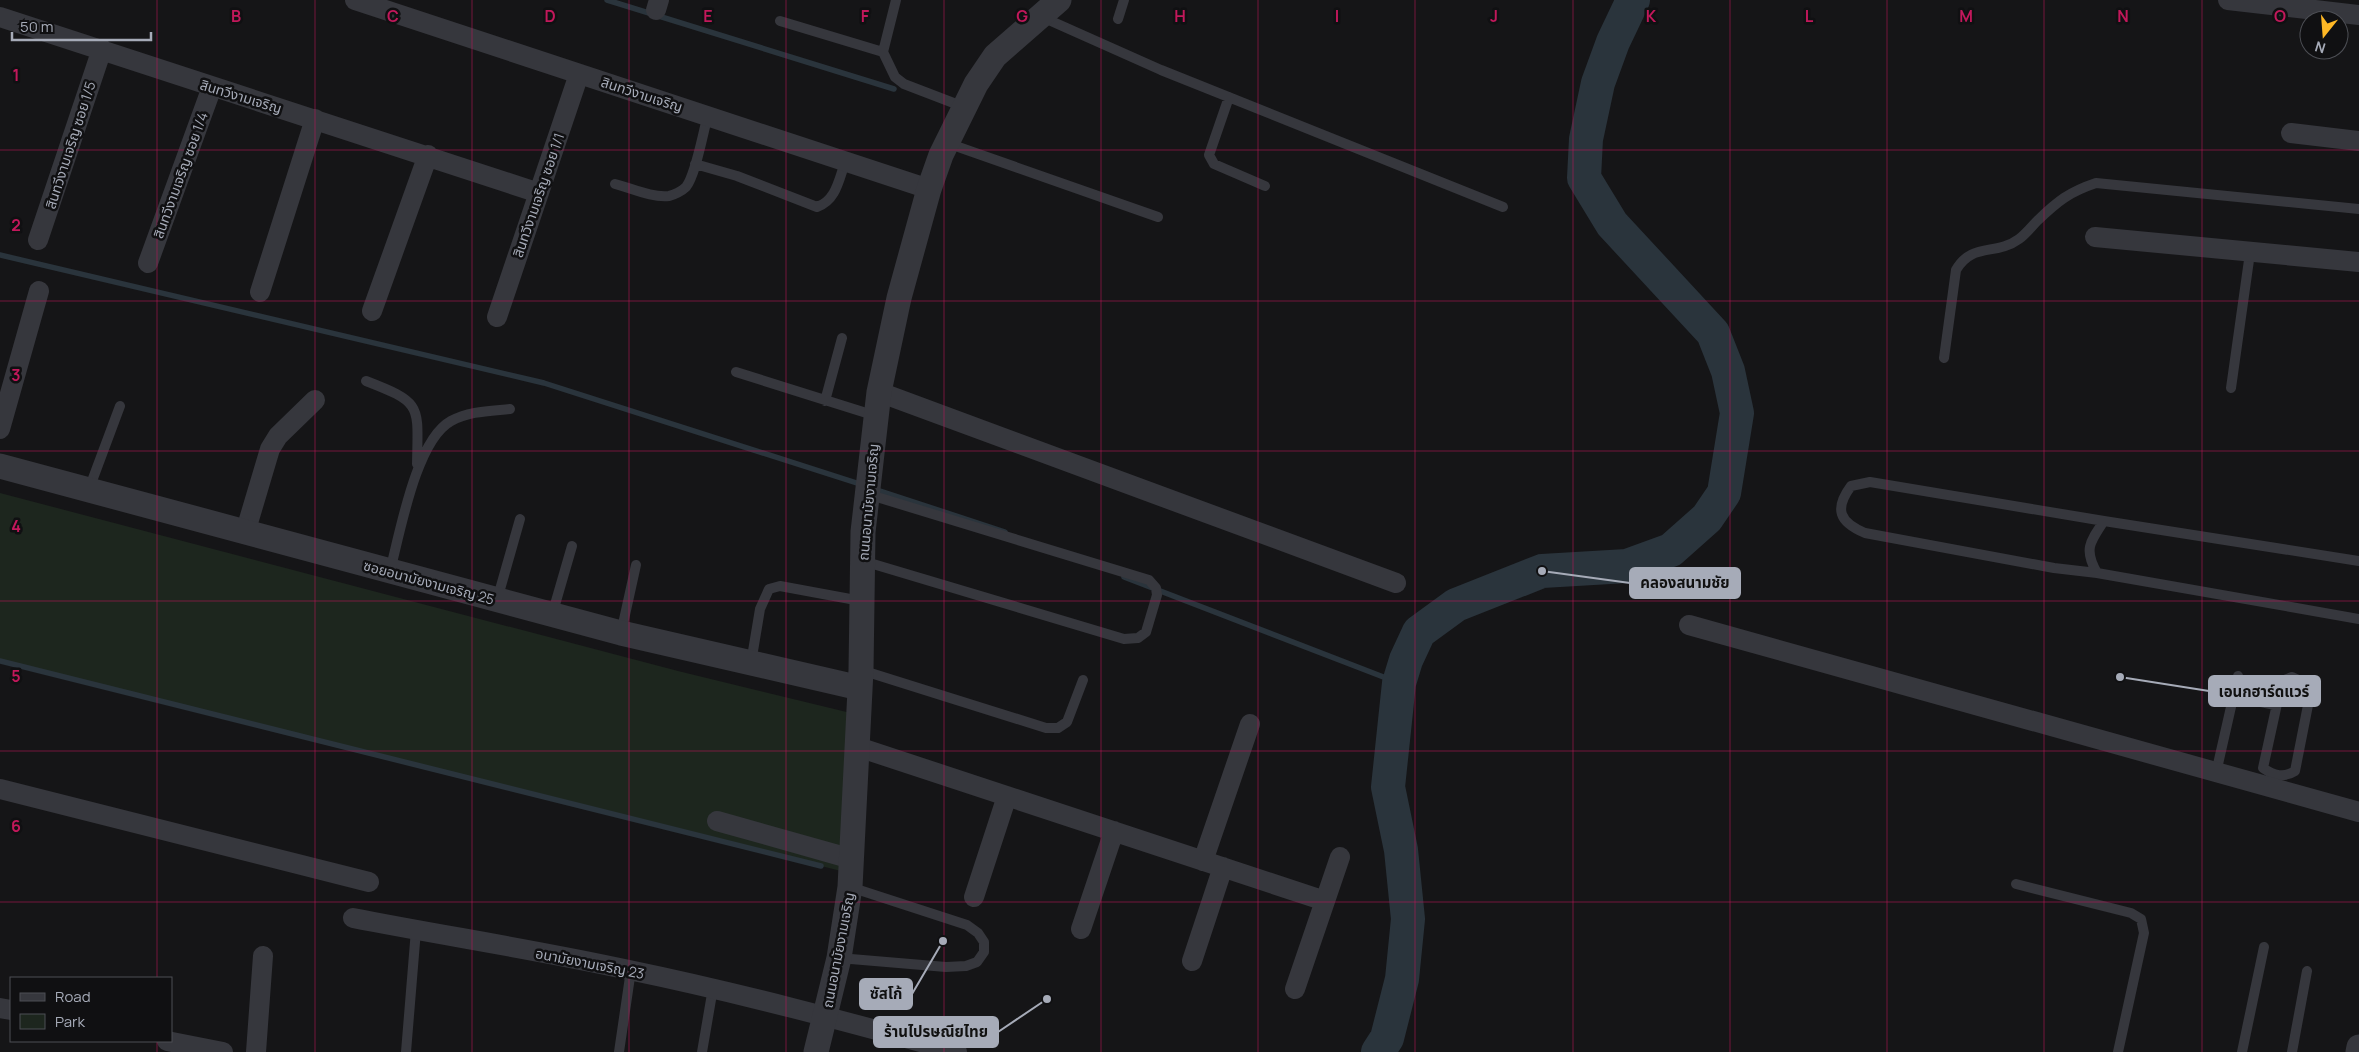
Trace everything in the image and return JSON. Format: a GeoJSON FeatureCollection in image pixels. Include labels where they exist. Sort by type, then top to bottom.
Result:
{"type":"FeatureCollection","features":[{"type":"Feature","properties":{"kind":"street","name":"สินทวีงามเจริญ"},"geometry":{"type":"LineString","coordinates":[[355,0],[846,160],[929,189]]}},
{"type":"Feature","properties":{"kind":"street"},"geometry":{"type":"LineString","coordinates":[[2228,0],[2359,15]]}},
{"type":"Feature","properties":{"kind":"street","name":"ถนนอนามัยงามเจริญ"},"geometry":{"type":"LineString","coordinates":[[816,1052],[839,958],[850,887],[858,747],[862,561],[866,493],[878,404],[899,298],[929,189],[947,143],[976,84],[995,56],[1051,8]]}},
{"type":"Feature","properties":{"kind":"street","name":"สินทวีงามเจริญ"},"geometry":{"type":"LineString","coordinates":[[0,17],[102,49],[212,87],[315,118],[539,193]]}},
{"type":"Feature","properties":{"kind":"street","name":"สินทวีงามเจริญ ซอย 1/5"},"geometry":{"type":"LineString","coordinates":[[38,240],[102,49]]}},
{"type":"Feature","properties":{"kind":"street","name":"สินทวีงามเจริญ ซอย 1/1"},"geometry":{"type":"LineString","coordinates":[[497,317],[579,74]]}},
{"type":"Feature","properties":{"kind":"street","name":"สินทวีงามเจริญ ซอย 1/4"},"geometry":{"type":"LineString","coordinates":[[148,263],[212,87]]}},
{"type":"Feature","properties":{"kind":"street"},"geometry":{"type":"LineString","coordinates":[[260,292],[315,118]]}},
{"type":"Feature","properties":{"kind":"street"},"geometry":{"type":"LineString","coordinates":[[2291,133],[2359,141]]}},
{"type":"Feature","properties":{"kind":"street"},"geometry":{"type":"LineString","coordinates":[[372,312],[428,156]]}},
{"type":"Feature","properties":{"kind":"street"},"geometry":{"type":"LineString","coordinates":[[2095,237],[2359,262]]}},
{"type":"Feature","properties":{"kind":"street"},"geometry":{"type":"LineString","coordinates":[[0,429],[39,290]]}},
{"type":"Feature","properties":{"kind":"street"},"geometry":{"type":"LineString","coordinates":[[245,533],[270,449],[278,436],[315,400]]}},
{"type":"Feature","properties":{"kind":"street"},"geometry":{"type":"LineString","coordinates":[[878,404],[1396,583]]}},
{"type":"Feature","properties":{"kind":"street","name":"ซอยอนามัยงามเจริญ 25"},"geometry":{"type":"LineString","coordinates":[[0,466],[621,634],[751,664],[860,679]]}},
{"type":"Feature","properties":{"kind":"street"},"geometry":{"type":"LineString","coordinates":[[1689,625],[2216,774],[2359,812]]}},
{"type":"Feature","properties":{"kind":"street"},"geometry":{"type":"LineString","coordinates":[[1204,861],[1250,724]]}},
{"type":"Feature","properties":{"kind":"street"},"geometry":{"type":"LineString","coordinates":[[858,747],[1325,901]]}},
{"type":"Feature","properties":{"kind":"street"},"geometry":{"type":"LineString","coordinates":[[0,789],[369,882]]}},
{"type":"Feature","properties":{"kind":"street"},"geometry":{"type":"LineString","coordinates":[[974,897],[1007,796]]}},
{"type":"Feature","properties":{"kind":"street"},"geometry":{"type":"LineString","coordinates":[[717,821],[852,859]]}},
{"type":"Feature","properties":{"kind":"street"},"geometry":{"type":"LineString","coordinates":[[1081,929],[1114,831]]}},
{"type":"Feature","properties":{"kind":"street"},"geometry":{"type":"LineString","coordinates":[[1295,989],[1340,857]]}},
{"type":"Feature","properties":{"kind":"street"},"geometry":{"type":"LineString","coordinates":[[1192,961],[1223,867]]}},
{"type":"Feature","properties":{"kind":"street","name":"อนามัยงามเจริญ 23"},"geometry":{"type":"LineString","coordinates":[[353,918],[631,970],[713,988],[957,1052]]}},
{"type":"Feature","properties":{"kind":"street"},"geometry":{"type":"LineString","coordinates":[[256,1052],[263,956]]}},
{"type":"Feature","properties":{"kind":"street"},"geometry":{"type":"LineString","coordinates":[[172,1042],[223,1052]]}},
{"type":"Feature","properties":{"kind":"street"},"geometry":{"type":"LineString","coordinates":[[2358,1052],[2359,1047]]}},
{"type":"Feature","properties":{"kind":"lane"},"geometry":{"type":"LineString","coordinates":[[896,0],[883,52],[896,77],[904,84],[964,107]]}},
{"type":"Feature","properties":{"kind":"lane"},"geometry":{"type":"LineString","coordinates":[[1118,19],[1124,0]]}},
{"type":"Feature","properties":{"kind":"lane"},"geometry":{"type":"LineString","coordinates":[[1051,8],[1229,97],[1503,207]]}},
{"type":"Feature","properties":{"kind":"lane"},"geometry":{"type":"LineString","coordinates":[[780,21],[883,52]]}},
{"type":"Feature","properties":{"kind":"lane"},"geometry":{"type":"LineString","coordinates":[[1229,97],[1209,155],[1214,164],[1265,186]]}},
{"type":"Feature","properties":{"kind":"lane"},"geometry":{"type":"LineString","coordinates":[[615,184],[657,195],[668,196],[677,193],[686,186],[695,164],[708,115]]}},
{"type":"Feature","properties":{"kind":"lane"},"geometry":{"type":"LineString","coordinates":[[947,143],[1158,217]]}},
{"type":"Feature","properties":{"kind":"lane"},"geometry":{"type":"LineString","coordinates":[[695,164],[737,176],[817,207],[827,204],[833,197],[846,160]]}},
{"type":"Feature","properties":{"kind":"lane"},"geometry":{"type":"LineString","coordinates":[[1944,358],[1956,270],[1962,259],[1975,252],[2005,247],[2019,239],[2052,206],[2073,190],[2096,183],[2359,209]]}},
{"type":"Feature","properties":{"kind":"lane"},"geometry":{"type":"LineString","coordinates":[[2231,388],[2250,252]]}},
{"type":"Feature","properties":{"kind":"lane"},"geometry":{"type":"LineString","coordinates":[[825,401],[842,338]]}},
{"type":"Feature","properties":{"kind":"lane"},"geometry":{"type":"LineString","coordinates":[[736,372],[825,401],[878,404]]}},
{"type":"Feature","properties":{"kind":"lane"},"geometry":{"type":"LineString","coordinates":[[366,381],[407,398],[414,407],[418,422],[416,472]]}},
{"type":"Feature","properties":{"kind":"lane"},"geometry":{"type":"LineString","coordinates":[[89,490],[120,406]]}},
{"type":"Feature","properties":{"kind":"lane"},"geometry":{"type":"LineString","coordinates":[[389,572],[416,472],[428,447],[449,422],[467,413],[510,409]]}},
{"type":"Feature","properties":{"kind":"lane"},"geometry":{"type":"LineString","coordinates":[[2359,561],[2104,522],[1870,482],[1851,486],[1843,496],[1840,507],[1842,517],[1850,527],[1865,533],[2045,566],[2097,573],[2359,619]]}},
{"type":"Feature","properties":{"kind":"lane"},"geometry":{"type":"LineString","coordinates":[[862,561],[1124,639],[1138,638],[1146,632],[1157,595],[1156,588],[1149,580],[866,493]]}},
{"type":"Feature","properties":{"kind":"lane"},"geometry":{"type":"LineString","coordinates":[[497,601],[520,519]]}},
{"type":"Feature","properties":{"kind":"lane"},"geometry":{"type":"LineString","coordinates":[[2097,573],[2089,559],[2090,547],[2104,522]]}},
{"type":"Feature","properties":{"kind":"lane"},"geometry":{"type":"LineString","coordinates":[[552,616],[572,546]]}},
{"type":"Feature","properties":{"kind":"lane"},"geometry":{"type":"LineString","coordinates":[[621,634],[636,565]]}},
{"type":"Feature","properties":{"kind":"lane"},"geometry":{"type":"LineString","coordinates":[[751,664],[760,609],[769,589],[780,586],[862,602]]}},
{"type":"Feature","properties":{"kind":"lane"},"geometry":{"type":"LineString","coordinates":[[2216,774],[2238,676]]}},
{"type":"Feature","properties":{"kind":"lane"},"geometry":{"type":"LineString","coordinates":[[2292,677],[2303,682],[2311,690],[2295,771],[2284,776],[2270,773],[2263,768],[2275,705],[2282,681],[2292,677]]}},
{"type":"Feature","properties":{"kind":"lane"},"geometry":{"type":"LineString","coordinates":[[860,679],[1046,728],[1058,728],[1067,722],[1083,680]]}},
{"type":"Feature","properties":{"kind":"lane"},"geometry":{"type":"LineString","coordinates":[[2233,696],[2275,705]]}},
{"type":"Feature","properties":{"kind":"lane"},"geometry":{"type":"LineString","coordinates":[[2016,884],[2132,913],[2141,919],[2144,933],[2118,1052]]}},
{"type":"Feature","properties":{"kind":"lane"},"geometry":{"type":"LineString","coordinates":[[839,958],[946,967],[966,966],[976,962],[984,952],[984,942],[978,933],[967,926],[850,887]]}},
{"type":"Feature","properties":{"kind":"lane"},"geometry":{"type":"LineString","coordinates":[[406,1052],[416,930]]}},
{"type":"Feature","properties":{"kind":"lane"},"geometry":{"type":"LineString","coordinates":[[2242,1052],[2264,946]]}},
{"type":"Feature","properties":{"kind":"lane"},"geometry":{"type":"LineString","coordinates":[[619,1052],[631,970]]}},
{"type":"Feature","properties":{"kind":"lane"},"geometry":{"type":"LineString","coordinates":[[2292,1052],[2307,972]]}},
{"type":"Feature","properties":{"kind":"lane"},"geometry":{"type":"LineString","coordinates":[[702,1052],[713,988]]}},
{"type":"Feature","properties":{"kind":"green space"},"geometry":{"type":"Polygon","coordinates":[[[0,493],[678,671],[859,715],[853,874],[0,661],[0,493]]]}},
{"type":"Feature","properties":{"kind":"waterway"},"geometry":{"type":"LineString","coordinates":[[607,0],[894,89]]}},
{"type":"Feature","properties":{"kind":"waterway"},"geometry":{"type":"LineString","coordinates":[[1378,1052],[1387,1038],[1402,979],[1408,919],[1401,850],[1388,787],[1399,683],[1406,660],[1419,632],[1456,605],[1542,571],[1627,566],[1671,550],[1707,518],[1724,493],[1737,413],[1728,371],[1713,333],[1612,224],[1584,178],[1586,139],[1598,83],[1613,42],[1633,0]]}},
{"type":"Feature","properties":{"kind":"waterway"},"geometry":{"type":"LineString","coordinates":[[0,255],[544,383],[863,485]]}},
{"type":"Feature","properties":{"kind":"waterway"},"geometry":{"type":"LineString","coordinates":[[874,489],[1005,532]]}},
{"type":"Feature","properties":{"kind":"waterway"},"geometry":{"type":"LineString","coordinates":[[1124,577],[1399,683]]}},
{"type":"Feature","properties":{"kind":"waterway"},"geometry":{"type":"LineString","coordinates":[[0,661],[821,866]]}},
{"type":"Feature","properties":{"kind":"place","name":"คลองสนามชัย"},"geometry":{"type":"Point","coordinates":[1542,571]}},
{"type":"Feature","properties":{"kind":"place","name":"เอนกฮาร์ดแวร์"},"geometry":{"type":"Point","coordinates":[2120,677]}},
{"type":"Feature","properties":{"kind":"place","name":"ซัสโก้"},"geometry":{"type":"Point","coordinates":[943,941]}},
{"type":"Feature","properties":{"kind":"place","name":"ร้านไปรษณียไทย"},"geometry":{"type":"Point","coordinates":[1047,999]}}]}
